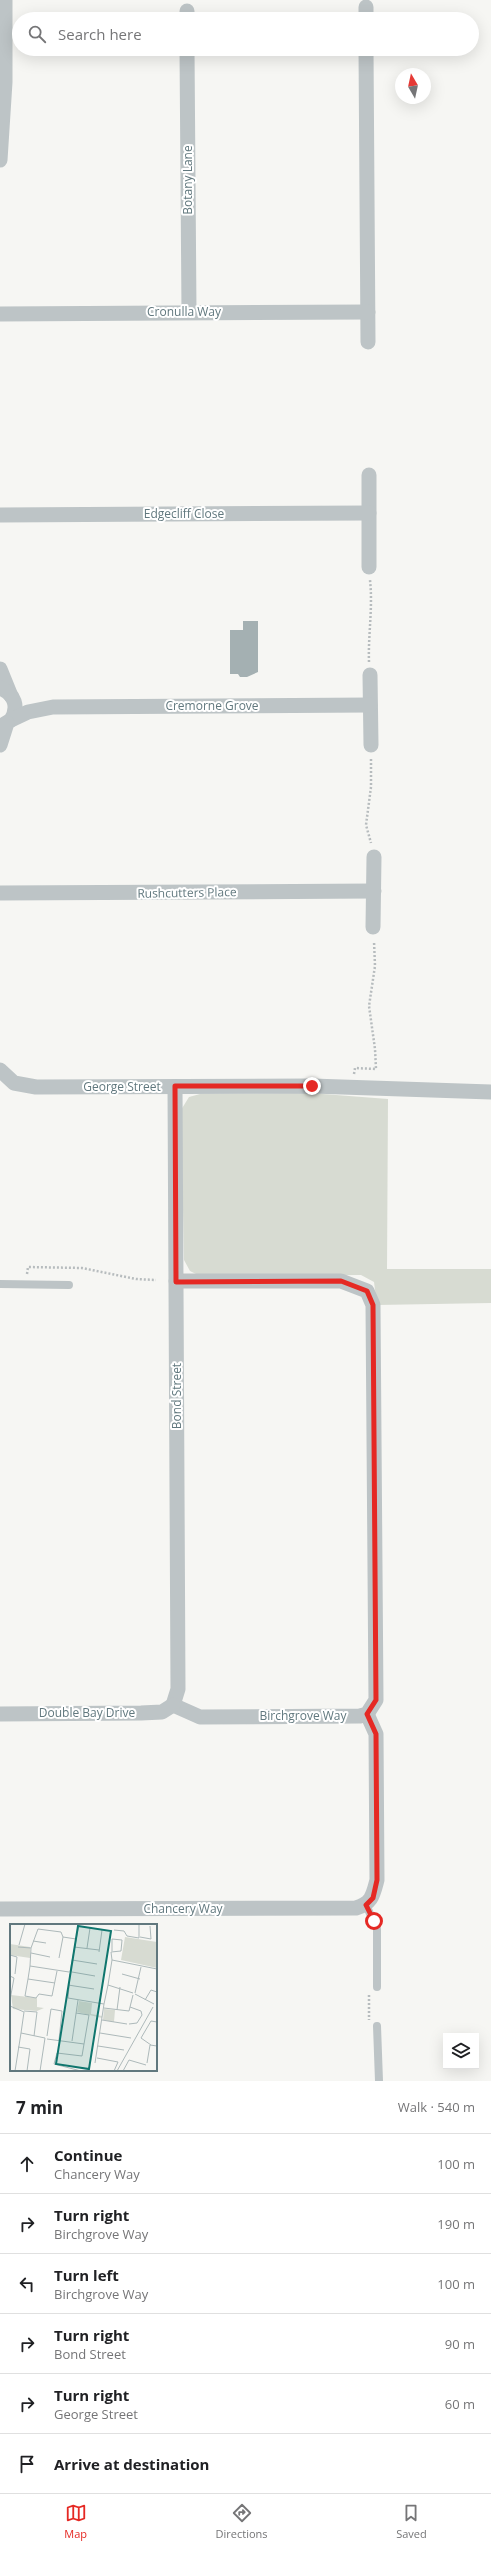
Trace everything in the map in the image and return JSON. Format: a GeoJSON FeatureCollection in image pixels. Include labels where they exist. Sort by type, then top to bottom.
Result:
{"type":"FeatureCollection","features":[{"type":"Feature","properties":{"kind":"street"},"geometry":{"type":"LineString","coordinates":[[0,160],[5,82],[5,0]]}},
{"type":"Feature","properties":{"kind":"street","name":"Botany Lane"},"geometry":{"type":"LineString","coordinates":[[187,56],[189,312]]}},
{"type":"Feature","properties":{"kind":"street"},"geometry":{"type":"LineString","coordinates":[[366,56],[368,342]]}},
{"type":"Feature","properties":{"kind":"street","name":"Cronulla Way"},"geometry":{"type":"LineString","coordinates":[[0,314],[368,312]]}},
{"type":"Feature","properties":{"kind":"street"},"geometry":{"type":"LineString","coordinates":[[369,475],[369,567]]}},
{"type":"Feature","properties":{"kind":"street","name":"Edgecliff Close"},"geometry":{"type":"LineString","coordinates":[[0,515],[369,513]]}},
{"type":"Feature","properties":{"kind":"street"},"geometry":{"type":"LineString","coordinates":[[0,670],[15,710],[6,723],[0,745]]}},
{"type":"Feature","properties":{"kind":"street"},"geometry":{"type":"LineString","coordinates":[[370,675],[371,745]]}},
{"type":"Feature","properties":{"kind":"street","name":"Cremorne Grove"},"geometry":{"type":"LineString","coordinates":[[8,694],[53,707]]}},
{"type":"Feature","properties":{"kind":"street","name":"Cremorne Grove"},"geometry":{"type":"LineString","coordinates":[[6,723],[28,712],[53,707],[370,705]]}},
{"type":"Feature","properties":{"kind":"street"},"geometry":{"type":"LineString","coordinates":[[373,926],[374,857]]}},
{"type":"Feature","properties":{"kind":"street","name":"Rushcutters Place"},"geometry":{"type":"LineString","coordinates":[[0,893],[374,891]]}},
{"type":"Feature","properties":{"kind":"street","name":"George Street"},"geometry":{"type":"LineString","coordinates":[[2,1076],[22,1085],[36,1087],[354,1087],[491,1092]]}},
{"type":"Feature","properties":{"kind":"street","name":"Bond Street"},"geometry":{"type":"LineString","coordinates":[[173,1705],[178,1689],[175,1086]]}},
{"type":"Feature","properties":{"kind":"street"},"geometry":{"type":"LineString","coordinates":[[176,1282],[341,1281],[367,1291],[373,1305],[376,1700],[367,1714],[376,1734],[377,1880],[373,1898],[366,1905]]}},
{"type":"Feature","properties":{"kind":"street","name":"Birchgrove Way"},"geometry":{"type":"LineString","coordinates":[[173,1705],[200,1717],[360,1716],[367,1714]]}},
{"type":"Feature","properties":{"kind":"street","name":"Double Bay Drive"},"geometry":{"type":"LineString","coordinates":[[0,1714],[162,1712],[173,1705]]}},
{"type":"Feature","properties":{"kind":"street","name":"Chancery Way"},"geometry":{"type":"LineString","coordinates":[[0,1909],[356,1908],[366,1905]]}},
{"type":"Feature","properties":{"kind":"lane"},"geometry":{"type":"LineString","coordinates":[[0,1284],[69,1285]]}},
{"type":"Feature","properties":{"kind":"lane"},"geometry":{"type":"LineString","coordinates":[[366,1905],[377,1929],[377,1988]]}},
{"type":"Feature","properties":{"kind":"lane"},"geometry":{"type":"LineString","coordinates":[[377,2026],[379,2081]]}},
{"type":"Feature","properties":{"kind":"path"},"geometry":{"type":"LineString","coordinates":[[369,567],[372,611],[368,635],[370,675]]}},
{"type":"Feature","properties":{"kind":"path"},"geometry":{"type":"LineString","coordinates":[[371,745],[371,787],[366,825],[374,857]]}},
{"type":"Feature","properties":{"kind":"path"},"geometry":{"type":"LineString","coordinates":[[354,1087],[355,1068],[376,1070],[376,1049],[369,1006],[375,966],[373,926]]}},
{"type":"Feature","properties":{"kind":"path"},"geometry":{"type":"LineString","coordinates":[[26,1284],[28,1267],[82,1268],[136,1279],[156,1280]]}},
{"type":"Feature","properties":{"kind":"path"},"geometry":{"type":"LineString","coordinates":[[377,1988],[369,1988],[369,2026],[377,2026]]}},
{"type":"Feature","properties":{"kind":"shaded area"},"geometry":{"type":"Polygon","coordinates":[[[310,1093],[388,1099],[387,1269],[491,1269],[491,1303],[377,1305],[374,1282],[361,1275],[200,1276],[190,1271],[184,1260],[181,1110],[189,1097],[200,1094],[310,1093]]]}},
{"type":"Feature","properties":{"kind":"building"},"geometry":{"type":"Polygon","coordinates":[[[243,621],[258,621],[258,672],[247,677],[240,677],[238,674],[230,674],[230,630],[243,630],[243,621]]]}},
{"type":"Feature","properties":{"kind":"route"},"geometry":{"type":"LineString","coordinates":[[312,1086],[175,1086],[176,1282],[341,1281],[367,1291],[373,1305],[376,1700],[367,1714],[376,1734],[377,1880],[373,1898],[366,1905],[374,1921]]}}]}
